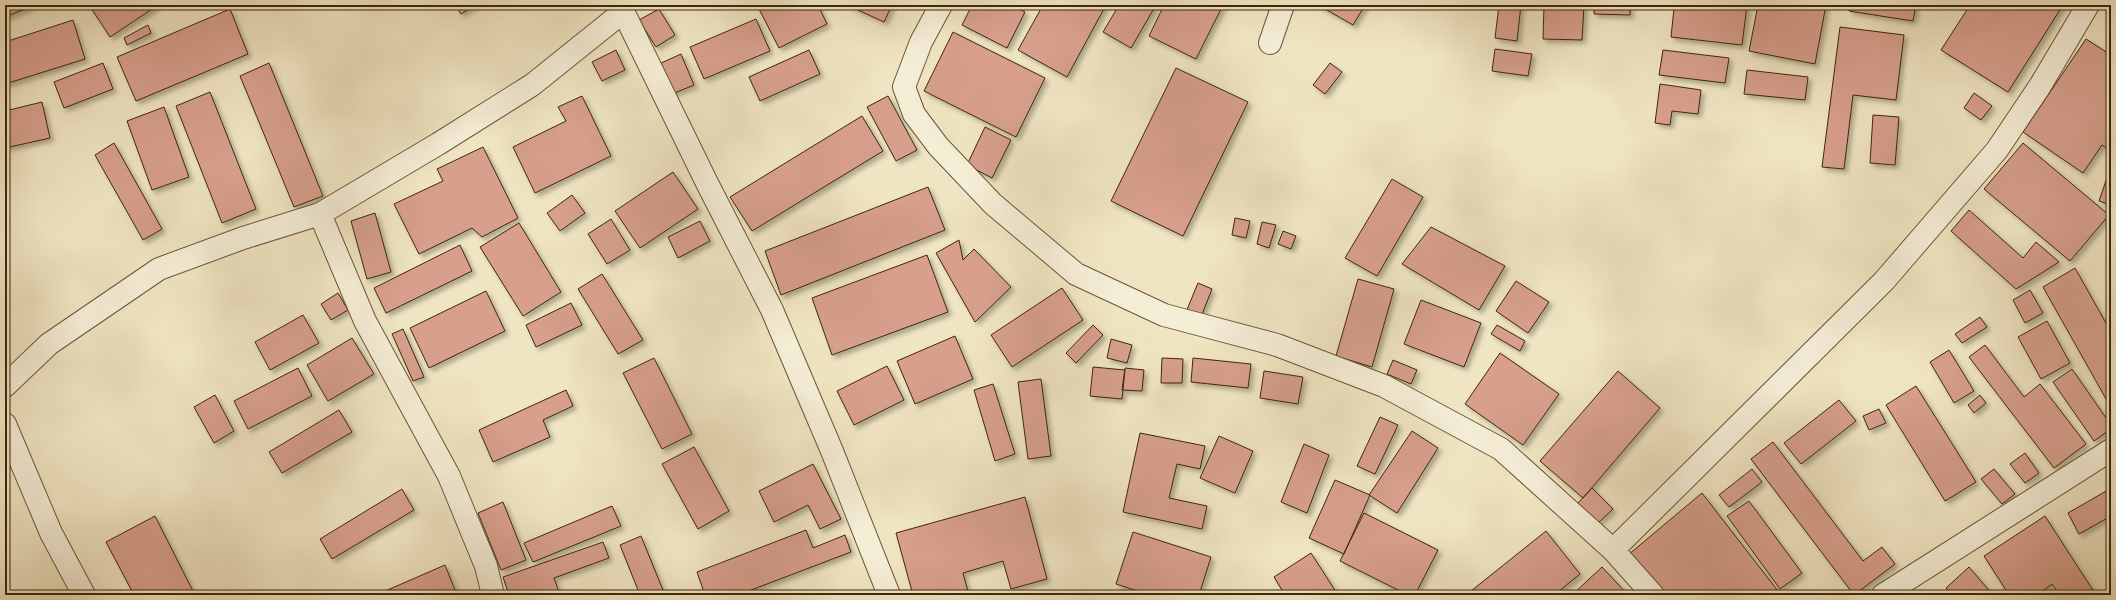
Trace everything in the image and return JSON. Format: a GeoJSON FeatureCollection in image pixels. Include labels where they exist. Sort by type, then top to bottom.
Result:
{"type":"FeatureCollection","features":[{"type":"Feature","properties":{"kind":"street"},"geometry":{"type":"LineString","coordinates":[[941,5],[922,42],[904,87],[914,114],[938,146],[993,204],[1076,274],[1164,315],[1277,345],[1384,386],[1500,449],[1613,550],[1653,595]]}},
{"type":"Feature","properties":{"kind":"street"},"geometry":{"type":"LineString","coordinates":[[1270,43],[1283,5]]}},
{"type":"Feature","properties":{"kind":"street"},"geometry":{"type":"LineString","coordinates":[[1613,550],[1884,281],[1997,150],[2040,86],[2088,5]]}},
{"type":"Feature","properties":{"kind":"street"},"geometry":{"type":"LineString","coordinates":[[5,386],[49,344],[159,269],[243,238],[320,214],[438,144],[532,85],[622,9],[772,310],[832,451],[889,595]]}},
{"type":"Feature","properties":{"kind":"street"},"geometry":{"type":"LineString","coordinates":[[320,214],[365,320],[449,476],[486,566],[493,595]]}},
{"type":"Feature","properties":{"kind":"street"},"geometry":{"type":"LineString","coordinates":[[5,424],[51,533],[84,595]]}},
{"type":"Feature","properties":{"kind":"street"},"geometry":{"type":"LineString","coordinates":[[1883,595],[2111,450]]}},
{"type":"Feature","properties":{"kind":"building"},"geometry":{"type":"Polygon","coordinates":[[[5,5],[35,5],[5,17],[5,5]]]}},
{"type":"Feature","properties":{"kind":"building"},"geometry":{"type":"Polygon","coordinates":[[[89,5],[158,5],[110,37],[89,5]]]}},
{"type":"Feature","properties":{"kind":"building"},"geometry":{"type":"Polygon","coordinates":[[[455,5],[475,5],[461,14],[455,5]]]}},
{"type":"Feature","properties":{"kind":"building"},"geometry":{"type":"Polygon","coordinates":[[[757,5],[818,5],[827,24],[779,48],[757,5]]]}},
{"type":"Feature","properties":{"kind":"building"},"geometry":{"type":"Polygon","coordinates":[[[847,5],[892,5],[884,22],[847,5]]]}},
{"type":"Feature","properties":{"kind":"building"},"geometry":{"type":"Polygon","coordinates":[[[972,5],[1011,5],[1025,12],[1007,48],[962,25],[972,5]]]}},
{"type":"Feature","properties":{"kind":"building"},"geometry":{"type":"Polygon","coordinates":[[[1043,5],[1106,5],[1067,77],[1018,50],[1043,5]]]}},
{"type":"Feature","properties":{"kind":"building"},"geometry":{"type":"Polygon","coordinates":[[[1119,5],[1156,5],[1131,48],[1103,32],[1119,5]]]}},
{"type":"Feature","properties":{"kind":"building"},"geometry":{"type":"Polygon","coordinates":[[[1164,5],[1223,5],[1196,59],[1149,36],[1164,5]]]}},
{"type":"Feature","properties":{"kind":"building"},"geometry":{"type":"Polygon","coordinates":[[[1318,5],[1365,5],[1353,25],[1318,5]]]}},
{"type":"Feature","properties":{"kind":"building"},"geometry":{"type":"Polygon","coordinates":[[[1499,5],[1521,5],[1517,41],[1495,38],[1499,5]]]}},
{"type":"Feature","properties":{"kind":"building"},"geometry":{"type":"Polygon","coordinates":[[[1544,5],[1584,5],[1582,40],[1543,39],[1544,5]]]}},
{"type":"Feature","properties":{"kind":"building"},"geometry":{"type":"Polygon","coordinates":[[[1594,5],[1630,5],[1630,15],[1594,14],[1594,5]]]}},
{"type":"Feature","properties":{"kind":"building"},"geometry":{"type":"Polygon","coordinates":[[[1689,5],[1747,5],[1742,45],[1671,37],[1674,8],[1688,9],[1689,5]]]}},
{"type":"Feature","properties":{"kind":"building"},"geometry":{"type":"Polygon","coordinates":[[[1758,5],[1826,5],[1815,64],[1749,51],[1758,5]]]}},
{"type":"Feature","properties":{"kind":"building"},"geometry":{"type":"Polygon","coordinates":[[[1850,5],[1916,5],[1913,21],[1849,11],[1850,5]]]}},
{"type":"Feature","properties":{"kind":"building"},"geometry":{"type":"Polygon","coordinates":[[[1970,5],[2063,5],[2008,92],[1941,50],[1970,5]]]}},
{"type":"Feature","properties":{"kind":"building"},"geometry":{"type":"Polygon","coordinates":[[[230,9],[248,54],[136,101],[117,57],[230,9]]]}},
{"type":"Feature","properties":{"kind":"building"},"geometry":{"type":"Polygon","coordinates":[[[659,9],[675,35],[656,47],[639,20],[659,9]]]}},
{"type":"Feature","properties":{"kind":"building"},"geometry":{"type":"Polygon","coordinates":[[[756,19],[770,51],[704,79],[690,47],[756,19]]]}},
{"type":"Feature","properties":{"kind":"building"},"geometry":{"type":"Polygon","coordinates":[[[73,20],[85,59],[5,84],[5,42],[73,20]]]}},
{"type":"Feature","properties":{"kind":"building"},"geometry":{"type":"Polygon","coordinates":[[[148,25],[151,33],[127,45],[124,38],[148,25]]]}},
{"type":"Feature","properties":{"kind":"building"},"geometry":{"type":"Polygon","coordinates":[[[1840,27],[1904,35],[1896,100],[1853,95],[1844,169],[1822,167],[1840,27]]]}},
{"type":"Feature","properties":{"kind":"building"},"geometry":{"type":"Polygon","coordinates":[[[953,32],[1045,78],[1016,137],[924,91],[953,32]]]}},
{"type":"Feature","properties":{"kind":"building"},"geometry":{"type":"Polygon","coordinates":[[[2086,39],[2111,55],[2111,151],[2102,145],[2083,173],[2023,132],[2086,39]]]}},
{"type":"Feature","properties":{"kind":"building"},"geometry":{"type":"Polygon","coordinates":[[[1495,49],[1532,54],[1528,76],[1492,71],[1495,49]]]}},
{"type":"Feature","properties":{"kind":"building"},"geometry":{"type":"Polygon","coordinates":[[[616,50],[625,70],[602,81],[592,62],[616,50]]]}},
{"type":"Feature","properties":{"kind":"building"},"geometry":{"type":"Polygon","coordinates":[[[809,50],[820,74],[760,101],[749,77],[809,50]]]}},
{"type":"Feature","properties":{"kind":"building"},"geometry":{"type":"Polygon","coordinates":[[[1663,50],[1729,58],[1725,83],[1659,75],[1663,50]]]}},
{"type":"Feature","properties":{"kind":"building"},"geometry":{"type":"Polygon","coordinates":[[[681,54],[694,85],[672,94],[659,64],[681,54]]]}},
{"type":"Feature","properties":{"kind":"building"},"geometry":{"type":"Polygon","coordinates":[[[103,63],[113,89],[64,108],[54,82],[103,63]]]}},
{"type":"Feature","properties":{"kind":"building"},"geometry":{"type":"Polygon","coordinates":[[[269,63],[323,196],[294,207],[240,76],[269,63]]]}},
{"type":"Feature","properties":{"kind":"building"},"geometry":{"type":"Polygon","coordinates":[[[1330,63],[1342,72],[1325,94],[1313,85],[1330,63]]]}},
{"type":"Feature","properties":{"kind":"building"},"geometry":{"type":"Polygon","coordinates":[[[1176,68],[1248,102],[1183,236],[1111,201],[1176,68]]]}},
{"type":"Feature","properties":{"kind":"building"},"geometry":{"type":"Polygon","coordinates":[[[1747,70],[1808,77],[1805,100],[1744,94],[1747,70]]]}},
{"type":"Feature","properties":{"kind":"building"},"geometry":{"type":"Polygon","coordinates":[[[1660,84],[1701,90],[1698,114],[1672,111],[1670,125],[1655,123],[1660,84]]]}},
{"type":"Feature","properties":{"kind":"building"},"geometry":{"type":"Polygon","coordinates":[[[210,92],[256,209],[222,223],[176,106],[210,92]]]}},
{"type":"Feature","properties":{"kind":"building"},"geometry":{"type":"Polygon","coordinates":[[[1974,93],[1992,106],[1981,120],[1964,108],[1974,93]]]}},
{"type":"Feature","properties":{"kind":"building"},"geometry":{"type":"Polygon","coordinates":[[[582,96],[611,156],[535,193],[513,147],[566,121],[558,107],[582,96]]]}},
{"type":"Feature","properties":{"kind":"building"},"geometry":{"type":"Polygon","coordinates":[[[888,96],[917,150],[896,161],[867,107],[888,96]]]}},
{"type":"Feature","properties":{"kind":"building"},"geometry":{"type":"Polygon","coordinates":[[[42,102],[50,138],[5,148],[5,111],[42,102]]]}},
{"type":"Feature","properties":{"kind":"building"},"geometry":{"type":"Polygon","coordinates":[[[164,107],[189,177],[152,190],[127,121],[164,107]]]}},
{"type":"Feature","properties":{"kind":"building"},"geometry":{"type":"Polygon","coordinates":[[[1873,115],[1899,117],[1895,165],[1870,163],[1873,115]]]}},
{"type":"Feature","properties":{"kind":"building"},"geometry":{"type":"Polygon","coordinates":[[[862,116],[883,151],[752,231],[730,197],[862,116]]]}},
{"type":"Feature","properties":{"kind":"building"},"geometry":{"type":"Polygon","coordinates":[[[985,127],[1011,140],[992,178],[967,165],[985,127]]]}},
{"type":"Feature","properties":{"kind":"building"},"geometry":{"type":"Polygon","coordinates":[[[114,143],[162,229],[143,240],[95,155],[114,143]]]}},
{"type":"Feature","properties":{"kind":"building"},"geometry":{"type":"Polygon","coordinates":[[[2023,143],[2109,215],[2070,261],[1984,189],[2023,143]]]}},
{"type":"Feature","properties":{"kind":"building"},"geometry":{"type":"Polygon","coordinates":[[[483,147],[518,218],[482,237],[472,228],[419,254],[394,204],[443,181],[437,169],[483,147]]]}},
{"type":"Feature","properties":{"kind":"building"},"geometry":{"type":"Polygon","coordinates":[[[2111,166],[2111,205],[2099,201],[2111,166]]]}},
{"type":"Feature","properties":{"kind":"building"},"geometry":{"type":"Polygon","coordinates":[[[673,172],[698,209],[640,248],[615,211],[673,172]]]}},
{"type":"Feature","properties":{"kind":"building"},"geometry":{"type":"Polygon","coordinates":[[[1392,179],[1423,197],[1377,276],[1345,258],[1392,179]]]}},
{"type":"Feature","properties":{"kind":"building"},"geometry":{"type":"Polygon","coordinates":[[[928,187],[945,230],[781,295],[765,251],[928,187]]]}},
{"type":"Feature","properties":{"kind":"building"},"geometry":{"type":"Polygon","coordinates":[[[572,195],[585,213],[560,231],[547,213],[572,195]]]}},
{"type":"Feature","properties":{"kind":"building"},"geometry":{"type":"Polygon","coordinates":[[[1969,210],[2023,258],[2036,242],[2059,262],[2016,289],[1951,231],[1969,210]]]}},
{"type":"Feature","properties":{"kind":"building"},"geometry":{"type":"Polygon","coordinates":[[[375,213],[391,272],[367,279],[351,221],[375,213]]]}},
{"type":"Feature","properties":{"kind":"building"},"geometry":{"type":"Polygon","coordinates":[[[1235,218],[1250,221],[1246,238],[1232,235],[1235,218]]]}},
{"type":"Feature","properties":{"kind":"building"},"geometry":{"type":"Polygon","coordinates":[[[611,219],[630,250],[607,264],[588,234],[611,219]]]}},
{"type":"Feature","properties":{"kind":"building"},"geometry":{"type":"Polygon","coordinates":[[[700,221],[710,241],[678,258],[668,237],[700,221]]]}},
{"type":"Feature","properties":{"kind":"building"},"geometry":{"type":"Polygon","coordinates":[[[1262,222],[1276,225],[1269,248],[1257,244],[1262,222]]]}},
{"type":"Feature","properties":{"kind":"building"},"geometry":{"type":"Polygon","coordinates":[[[519,223],[561,292],[523,316],[480,247],[519,223]]]}},
{"type":"Feature","properties":{"kind":"building"},"geometry":{"type":"Polygon","coordinates":[[[1431,227],[1505,266],[1479,310],[1402,264],[1431,227]]]}},
{"type":"Feature","properties":{"kind":"building"},"geometry":{"type":"Polygon","coordinates":[[[1283,231],[1296,236],[1291,249],[1278,244],[1283,231]]]}},
{"type":"Feature","properties":{"kind":"building"},"geometry":{"type":"Polygon","coordinates":[[[959,240],[963,260],[974,249],[1011,287],[975,322],[936,253],[959,240]]]}},
{"type":"Feature","properties":{"kind":"building"},"geometry":{"type":"Polygon","coordinates":[[[460,245],[472,271],[386,313],[374,288],[460,245]]]}},
{"type":"Feature","properties":{"kind":"building"},"geometry":{"type":"Polygon","coordinates":[[[927,255],[948,312],[832,355],[812,298],[927,255]]]}},
{"type":"Feature","properties":{"kind":"building"},"geometry":{"type":"Polygon","coordinates":[[[2075,268],[2111,332],[2110,406],[2043,287],[2075,268]]]}},
{"type":"Feature","properties":{"kind":"building"},"geometry":{"type":"Polygon","coordinates":[[[602,274],[643,340],[618,354],[578,289],[602,274]]]}},
{"type":"Feature","properties":{"kind":"building"},"geometry":{"type":"Polygon","coordinates":[[[1358,279],[1394,289],[1372,367],[1336,356],[1358,279]]]}},
{"type":"Feature","properties":{"kind":"building"},"geometry":{"type":"Polygon","coordinates":[[[1516,281],[1549,302],[1528,333],[1496,311],[1516,281]]]}},
{"type":"Feature","properties":{"kind":"building"},"geometry":{"type":"Polygon","coordinates":[[[1198,283],[1212,289],[1201,317],[1186,312],[1198,283]]]}},
{"type":"Feature","properties":{"kind":"building"},"geometry":{"type":"Polygon","coordinates":[[[1062,288],[1083,320],[1012,367],[991,335],[1062,288]]]}},
{"type":"Feature","properties":{"kind":"building"},"geometry":{"type":"Polygon","coordinates":[[[2030,290],[2043,313],[2025,323],[2013,300],[2030,290]]]}},
{"type":"Feature","properties":{"kind":"building"},"geometry":{"type":"Polygon","coordinates":[[[486,291],[505,331],[429,368],[410,328],[486,291]]]}},
{"type":"Feature","properties":{"kind":"building"},"geometry":{"type":"Polygon","coordinates":[[[338,293],[348,310],[331,320],[321,304],[338,293]]]}},
{"type":"Feature","properties":{"kind":"building"},"geometry":{"type":"Polygon","coordinates":[[[1421,300],[1481,323],[1464,367],[1404,344],[1421,300]]]}},
{"type":"Feature","properties":{"kind":"building"},"geometry":{"type":"Polygon","coordinates":[[[571,303],[582,325],[536,347],[526,325],[571,303]]]}},
{"type":"Feature","properties":{"kind":"building"},"geometry":{"type":"Polygon","coordinates":[[[303,315],[319,343],[270,370],[255,342],[303,315]]]}},
{"type":"Feature","properties":{"kind":"building"},"geometry":{"type":"Polygon","coordinates":[[[1980,317],[1987,327],[1962,343],[1955,334],[1980,317]]]}},
{"type":"Feature","properties":{"kind":"building"},"geometry":{"type":"Polygon","coordinates":[[[2047,321],[2070,363],[2041,379],[2018,337],[2047,321]]]}},
{"type":"Feature","properties":{"kind":"building"},"geometry":{"type":"Polygon","coordinates":[[[1093,325],[1103,335],[1076,363],[1066,353],[1093,325]]]}},
{"type":"Feature","properties":{"kind":"building"},"geometry":{"type":"Polygon","coordinates":[[[1497,325],[1525,341],[1520,351],[1491,334],[1497,325]]]}},
{"type":"Feature","properties":{"kind":"building"},"geometry":{"type":"Polygon","coordinates":[[[403,329],[424,377],[413,381],[392,334],[403,329]]]}},
{"type":"Feature","properties":{"kind":"building"},"geometry":{"type":"Polygon","coordinates":[[[955,336],[973,379],[915,404],[897,361],[955,336]]]}},
{"type":"Feature","properties":{"kind":"building"},"geometry":{"type":"Polygon","coordinates":[[[352,338],[374,374],[328,401],[307,365],[352,338]]]}},
{"type":"Feature","properties":{"kind":"building"},"geometry":{"type":"Polygon","coordinates":[[[1111,339],[1132,345],[1127,363],[1107,358],[1111,339]]]}},
{"type":"Feature","properties":{"kind":"building"},"geometry":{"type":"Polygon","coordinates":[[[1985,345],[2024,397],[2040,384],[2086,444],[2054,468],[1969,357],[1985,345]]]}},
{"type":"Feature","properties":{"kind":"building"},"geometry":{"type":"Polygon","coordinates":[[[1949,350],[1974,391],[1954,403],[1930,362],[1949,350]]]}},
{"type":"Feature","properties":{"kind":"building"},"geometry":{"type":"Polygon","coordinates":[[[1500,353],[1559,394],[1523,445],[1465,404],[1500,353]]]}},
{"type":"Feature","properties":{"kind":"building"},"geometry":{"type":"Polygon","coordinates":[[[654,358],[692,434],[662,449],[623,373],[654,358]]]}},
{"type":"Feature","properties":{"kind":"building"},"geometry":{"type":"Polygon","coordinates":[[[1162,358],[1183,359],[1182,383],[1161,383],[1162,358]]]}},
{"type":"Feature","properties":{"kind":"building"},"geometry":{"type":"Polygon","coordinates":[[[1193,358],[1251,364],[1248,388],[1191,382],[1193,358]]]}},
{"type":"Feature","properties":{"kind":"building"},"geometry":{"type":"Polygon","coordinates":[[[1393,360],[1417,370],[1411,384],[1387,374],[1393,360]]]}},
{"type":"Feature","properties":{"kind":"building"},"geometry":{"type":"Polygon","coordinates":[[[887,366],[904,400],[854,425],[837,391],[887,366]]]}},
{"type":"Feature","properties":{"kind":"building"},"geometry":{"type":"Polygon","coordinates":[[[1093,367],[1125,370],[1122,399],[1090,396],[1093,367]]]}},
{"type":"Feature","properties":{"kind":"building"},"geometry":{"type":"Polygon","coordinates":[[[298,368],[312,396],[248,429],[234,401],[298,368]]]}},
{"type":"Feature","properties":{"kind":"building"},"geometry":{"type":"Polygon","coordinates":[[[1125,368],[1144,370],[1142,391],[1122,390],[1125,368]]]}},
{"type":"Feature","properties":{"kind":"building"},"geometry":{"type":"Polygon","coordinates":[[[2072,369],[2111,425],[2111,429],[2094,441],[2053,382],[2072,369]]]}},
{"type":"Feature","properties":{"kind":"building"},"geometry":{"type":"Polygon","coordinates":[[[1264,371],[1303,377],[1298,404],[1260,398],[1264,371]]]}},
{"type":"Feature","properties":{"kind":"building"},"geometry":{"type":"Polygon","coordinates":[[[1618,371],[1660,408],[1583,498],[1540,461],[1618,371]]]}},
{"type":"Feature","properties":{"kind":"building"},"geometry":{"type":"Polygon","coordinates":[[[1041,379],[1051,456],[1028,459],[1018,382],[1041,379]]]}},
{"type":"Feature","properties":{"kind":"building"},"geometry":{"type":"Polygon","coordinates":[[[993,384],[1015,454],[995,461],[974,390],[993,384]]]}},
{"type":"Feature","properties":{"kind":"building"},"geometry":{"type":"Polygon","coordinates":[[[1916,386],[1976,482],[1945,501],[1886,405],[1916,386]]]}},
{"type":"Feature","properties":{"kind":"building"},"geometry":{"type":"Polygon","coordinates":[[[566,390],[573,406],[543,420],[550,437],[493,462],[479,430],[566,390]]]}},
{"type":"Feature","properties":{"kind":"building"},"geometry":{"type":"Polygon","coordinates":[[[215,395],[234,431],[214,443],[194,407],[215,395]]]}},
{"type":"Feature","properties":{"kind":"building"},"geometry":{"type":"Polygon","coordinates":[[[1980,395],[1986,403],[1974,413],[1968,405],[1980,395]]]}},
{"type":"Feature","properties":{"kind":"building"},"geometry":{"type":"Polygon","coordinates":[[[1839,400],[1856,421],[1801,464],[1784,443],[1839,400]]]}},
{"type":"Feature","properties":{"kind":"building"},"geometry":{"type":"Polygon","coordinates":[[[1879,409],[1886,423],[1869,430],[1863,416],[1879,409]]]}},
{"type":"Feature","properties":{"kind":"building"},"geometry":{"type":"Polygon","coordinates":[[[339,410],[352,432],[282,473],[269,452],[339,410]]]}},
{"type":"Feature","properties":{"kind":"building"},"geometry":{"type":"Polygon","coordinates":[[[1380,417],[1398,425],[1375,474],[1357,466],[1380,417]]]}},
{"type":"Feature","properties":{"kind":"building"},"geometry":{"type":"Polygon","coordinates":[[[1412,431],[1438,448],[1397,513],[1369,495],[1412,431]]]}},
{"type":"Feature","properties":{"kind":"building"},"geometry":{"type":"Polygon","coordinates":[[[1140,433],[1205,446],[1200,469],[1177,464],[1169,498],[1207,506],[1202,529],[1123,512],[1140,433]]]}},
{"type":"Feature","properties":{"kind":"building"},"geometry":{"type":"Polygon","coordinates":[[[1219,436],[1253,451],[1235,493],[1200,478],[1219,436]]]}},
{"type":"Feature","properties":{"kind":"building"},"geometry":{"type":"Polygon","coordinates":[[[1773,442],[1863,561],[1882,547],[1895,564],[1854,595],[1751,459],[1773,442]]]}},
{"type":"Feature","properties":{"kind":"building"},"geometry":{"type":"Polygon","coordinates":[[[1304,444],[1329,455],[1307,513],[1281,502],[1304,444]]]}},
{"type":"Feature","properties":{"kind":"building"},"geometry":{"type":"Polygon","coordinates":[[[694,447],[729,511],[698,529],[662,464],[694,447]]]}},
{"type":"Feature","properties":{"kind":"building"},"geometry":{"type":"Polygon","coordinates":[[[2025,453],[2039,473],[2025,483],[2010,464],[2025,453]]]}},
{"type":"Feature","properties":{"kind":"building"},"geometry":{"type":"Polygon","coordinates":[[[813,464],[841,519],[820,529],[808,505],[774,522],[759,491],[813,464]]]}},
{"type":"Feature","properties":{"kind":"building"},"geometry":{"type":"Polygon","coordinates":[[[1752,469],[1762,482],[1729,507],[1719,495],[1752,469]]]}},
{"type":"Feature","properties":{"kind":"building"},"geometry":{"type":"Polygon","coordinates":[[[1994,469],[2015,494],[2002,504],[1981,479],[1994,469]]]}},
{"type":"Feature","properties":{"kind":"building"},"geometry":{"type":"Polygon","coordinates":[[[1335,480],[1370,495],[1344,554],[1309,538],[1335,480]]]}},
{"type":"Feature","properties":{"kind":"building"},"geometry":{"type":"Polygon","coordinates":[[[1592,488],[1613,509],[1598,523],[1578,503],[1592,488]]]}},
{"type":"Feature","properties":{"kind":"building"},"geometry":{"type":"Polygon","coordinates":[[[402,489],[414,510],[332,559],[320,539],[402,489]]]}},
{"type":"Feature","properties":{"kind":"building"},"geometry":{"type":"Polygon","coordinates":[[[2108,490],[2111,494],[2111,516],[2079,534],[2068,513],[2108,490]]]}},
{"type":"Feature","properties":{"kind":"building"},"geometry":{"type":"Polygon","coordinates":[[[1702,493],[1781,595],[1668,595],[1628,555],[1702,493]]]}},
{"type":"Feature","properties":{"kind":"building"},"geometry":{"type":"Polygon","coordinates":[[[1025,497],[1047,579],[1011,589],[1003,561],[963,573],[969,595],[913,595],[896,533],[1025,497]]]}},
{"type":"Feature","properties":{"kind":"building"},"geometry":{"type":"Polygon","coordinates":[[[1749,501],[1802,573],[1780,589],[1727,516],[1749,501]]]}},
{"type":"Feature","properties":{"kind":"building"},"geometry":{"type":"Polygon","coordinates":[[[503,502],[526,560],[501,570],[478,513],[503,502]]]}},
{"type":"Feature","properties":{"kind":"building"},"geometry":{"type":"Polygon","coordinates":[[[612,506],[621,526],[533,562],[524,543],[612,506]]]}},
{"type":"Feature","properties":{"kind":"building"},"geometry":{"type":"Polygon","coordinates":[[[1364,513],[1438,550],[1415,595],[1408,595],[1340,561],[1364,513]]]}},
{"type":"Feature","properties":{"kind":"building"},"geometry":{"type":"Polygon","coordinates":[[[155,516],[195,595],[134,595],[106,542],[155,516]]]}},
{"type":"Feature","properties":{"kind":"building"},"geometry":{"type":"Polygon","coordinates":[[[2045,516],[2096,595],[2060,595],[2052,584],[2041,592],[2043,595],[2009,595],[1984,556],[2045,516]]]}},
{"type":"Feature","properties":{"kind":"building"},"geometry":{"type":"Polygon","coordinates":[[[806,530],[813,548],[845,535],[851,552],[738,595],[705,595],[697,572],[806,530]]]}},
{"type":"Feature","properties":{"kind":"building"},"geometry":{"type":"Polygon","coordinates":[[[1546,531],[1580,574],[1554,595],[1466,595],[1546,531]]]}},
{"type":"Feature","properties":{"kind":"building"},"geometry":{"type":"Polygon","coordinates":[[[1133,532],[1211,557],[1199,595],[1150,595],[1116,584],[1133,532]]]}},
{"type":"Feature","properties":{"kind":"building"},"geometry":{"type":"Polygon","coordinates":[[[641,536],[665,595],[640,595],[620,545],[641,536]]]}},
{"type":"Feature","properties":{"kind":"building"},"geometry":{"type":"Polygon","coordinates":[[[603,542],[609,558],[554,578],[560,595],[509,595],[503,577],[603,542]]]}},
{"type":"Feature","properties":{"kind":"building"},"geometry":{"type":"Polygon","coordinates":[[[1311,553],[1338,595],[1285,595],[1274,577],[1311,553]]]}},
{"type":"Feature","properties":{"kind":"building"},"geometry":{"type":"Polygon","coordinates":[[[445,565],[455,590],[444,595],[376,595],[445,565]]]}},
{"type":"Feature","properties":{"kind":"building"},"geometry":{"type":"Polygon","coordinates":[[[1602,567],[1628,595],[1572,595],[1602,567]]]}},
{"type":"Feature","properties":{"kind":"building"},"geometry":{"type":"Polygon","coordinates":[[[1969,567],[1993,595],[1952,595],[1946,588],[1969,567]]]}}]}
